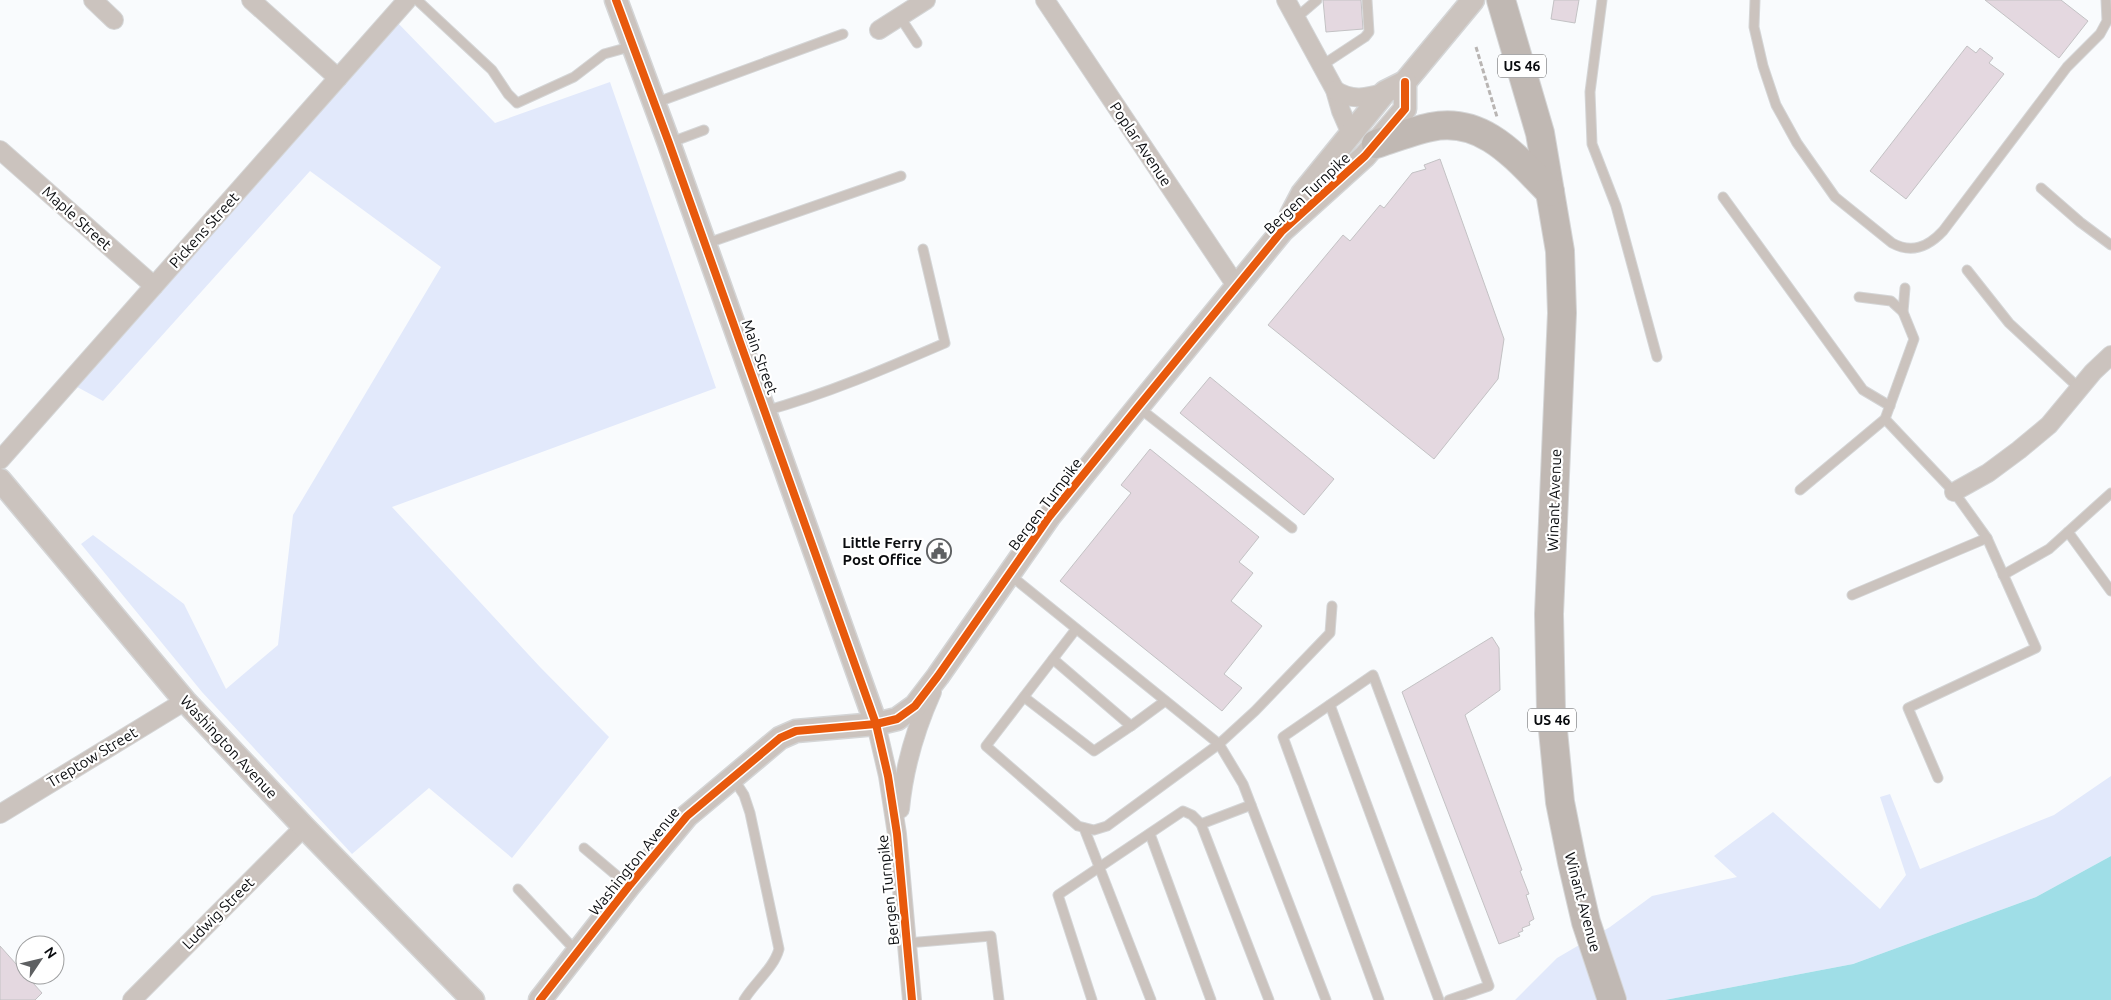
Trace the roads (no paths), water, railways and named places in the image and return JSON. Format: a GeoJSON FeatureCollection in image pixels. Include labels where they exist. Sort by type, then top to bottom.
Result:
{"type":"FeatureCollection","features":[{"type":"Feature","properties":{"kind":"highway","name":"Winant Avenue"},"geometry":{"type":"LineString","coordinates":[[1501,0],[1540,133],[1560,251],[1562,288],[1549,614],[1549,680],[1553,741],[1560,802],[1572,862],[1586,922],[1612,1000]]}},
{"type":"Feature","properties":{"kind":"highway"},"geometry":{"type":"LineString","coordinates":[[1364,139],[1432,126],[1467,127],[1484,133],[1499,142],[1550,192]]}},
{"type":"Feature","properties":{"kind":"street"},"geometry":{"type":"LineString","coordinates":[[93,0],[114,20]]}},
{"type":"Feature","properties":{"kind":"street"},"geometry":{"type":"LineString","coordinates":[[251,0],[338,78]]}},
{"type":"Feature","properties":{"kind":"street","name":"Pickens Street"},"geometry":{"type":"LineString","coordinates":[[0,460],[407,0]]}},
{"type":"Feature","properties":{"kind":"street","name":"Main Street"},"geometry":{"type":"LineString","coordinates":[[616,0],[669,143],[876,724]]}},
{"type":"Feature","properties":{"kind":"street"},"geometry":{"type":"LineString","coordinates":[[879,30],[926,0]]}},
{"type":"Feature","properties":{"kind":"street","name":"Poplar Avenue"},"geometry":{"type":"LineString","coordinates":[[1045,0],[1237,287]]}},
{"type":"Feature","properties":{"kind":"street"},"geometry":{"type":"LineString","coordinates":[[1286,0],[1320,66],[1335,90],[1341,111],[1364,139]]}},
{"type":"Feature","properties":{"kind":"street","name":"Bergen Turnpike"},"geometry":{"type":"LineString","coordinates":[[912,1000],[897,834],[888,776],[876,724],[897,719],[915,706],[1049,517],[1282,232],[1365,156],[1364,139],[1385,92],[1405,82],[1473,0]]}},
{"type":"Feature","properties":{"kind":"street","name":"Bergen Turnpike"},"geometry":{"type":"LineString","coordinates":[[1364,139],[1405,109],[1405,82]]}},
{"type":"Feature","properties":{"kind":"street"},"geometry":{"type":"LineString","coordinates":[[1335,90],[1344,96],[1357,98],[1385,92]]}},
{"type":"Feature","properties":{"kind":"street","name":"Maple Street"},"geometry":{"type":"LineString","coordinates":[[0,150],[154,286]]}},
{"type":"Feature","properties":{"kind":"street"},"geometry":{"type":"LineString","coordinates":[[1954,492],[1988,473],[2020,450],[2049,425],[2079,388],[2111,355]]}},
{"type":"Feature","properties":{"kind":"street","name":"Washington Avenue"},"geometry":{"type":"LineString","coordinates":[[0,480],[185,701],[304,827],[474,1000]]}},
{"type":"Feature","properties":{"kind":"street"},"geometry":{"type":"LineString","coordinates":[[897,834],[902,786],[911,745],[938,676]]}},
{"type":"Feature","properties":{"kind":"street","name":"Treptow Street"},"geometry":{"type":"LineString","coordinates":[[0,814],[185,701]]}},
{"type":"Feature","properties":{"kind":"street","name":"Washington Avenue"},"geometry":{"type":"LineString","coordinates":[[540,1000],[629,886],[687,816],[780,738],[796,732],[876,724]]}},
{"type":"Feature","properties":{"kind":"street","name":"Ludwig Street"},"geometry":{"type":"LineString","coordinates":[[132,1000],[304,827]]}},
{"type":"Feature","properties":{"kind":"lane"},"geometry":{"type":"LineString","coordinates":[[417,0],[492,70],[508,94],[517,103],[574,77],[604,54],[633,46]]}},
{"type":"Feature","properties":{"kind":"lane"},"geometry":{"type":"LineString","coordinates":[[1296,18],[1317,0]]}},
{"type":"Feature","properties":{"kind":"lane"},"geometry":{"type":"LineString","coordinates":[[1320,66],[1365,37],[1369,32],[1367,0]]}},
{"type":"Feature","properties":{"kind":"lane"},"geometry":{"type":"LineString","coordinates":[[1602,0],[1590,92],[1592,144],[1616,206],[1657,357]]}},
{"type":"Feature","properties":{"kind":"lane"},"geometry":{"type":"LineString","coordinates":[[1755,0],[1754,27],[1763,66],[1776,105],[1797,143],[1835,197],[1892,244],[1912,250],[1935,240],[1943,231],[2067,67],[2100,34],[2107,21],[2106,0]]}},
{"type":"Feature","properties":{"kind":"lane"},"geometry":{"type":"LineString","coordinates":[[900,17],[918,43]]}},
{"type":"Feature","properties":{"kind":"lane"},"geometry":{"type":"LineString","coordinates":[[654,103],[843,34]]}},
{"type":"Feature","properties":{"kind":"lane"},"geometry":{"type":"LineString","coordinates":[[669,143],[704,130]]}},
{"type":"Feature","properties":{"kind":"lane"},"geometry":{"type":"LineString","coordinates":[[705,244],[901,176]]}},
{"type":"Feature","properties":{"kind":"lane"},"geometry":{"type":"LineString","coordinates":[[2041,188],[2111,246]]}},
{"type":"Feature","properties":{"kind":"lane"},"geometry":{"type":"LineString","coordinates":[[1723,197],[1863,390],[1890,406]]}},
{"type":"Feature","properties":{"kind":"lane"},"geometry":{"type":"LineString","coordinates":[[765,412],[793,404],[946,343],[923,249]]}},
{"type":"Feature","properties":{"kind":"lane"},"geometry":{"type":"LineString","coordinates":[[1967,270],[2009,323],[2079,388]]}},
{"type":"Feature","properties":{"kind":"lane"},"geometry":{"type":"LineString","coordinates":[[1903,312],[1905,288]]}},
{"type":"Feature","properties":{"kind":"lane"},"geometry":{"type":"LineString","coordinates":[[1800,490],[1885,419],[1914,339],[1903,312],[1891,301],[1859,297]]}},
{"type":"Feature","properties":{"kind":"lane"},"geometry":{"type":"LineString","coordinates":[[1138,407],[1292,528]]}},
{"type":"Feature","properties":{"kind":"lane"},"geometry":{"type":"LineString","coordinates":[[1885,419],[1954,492],[1987,538],[2036,648],[1908,708],[1938,778]]}},
{"type":"Feature","properties":{"kind":"lane"},"geometry":{"type":"LineString","coordinates":[[2003,575],[2049,549],[2111,494]]}},
{"type":"Feature","properties":{"kind":"lane"},"geometry":{"type":"LineString","coordinates":[[2068,532],[2111,591]]}},
{"type":"Feature","properties":{"kind":"lane"},"geometry":{"type":"LineString","coordinates":[[1852,595],[1987,538]]}},
{"type":"Feature","properties":{"kind":"lane"},"geometry":{"type":"LineString","coordinates":[[1009,575],[1219,744],[1243,784],[1326,1000]]}},
{"type":"Feature","properties":{"kind":"lane"},"geometry":{"type":"LineString","coordinates":[[1076,629],[986,746],[1078,826],[1094,830],[1107,826],[1219,744],[1256,712],[1330,633],[1332,606]]}},
{"type":"Feature","properties":{"kind":"lane"},"geometry":{"type":"LineString","coordinates":[[1053,659],[1130,726]]}},
{"type":"Feature","properties":{"kind":"lane"},"geometry":{"type":"LineString","coordinates":[[1380,1000],[1283,737],[1373,675],[1489,986],[1449,1000]]}},
{"type":"Feature","properties":{"kind":"lane"},"geometry":{"type":"LineString","coordinates":[[1024,697],[1094,751],[1165,701]]}},
{"type":"Feature","properties":{"kind":"lane"},"geometry":{"type":"LineString","coordinates":[[1330,705],[1439,1000]]}},
{"type":"Feature","properties":{"kind":"lane"},"geometry":{"type":"LineString","coordinates":[[733,778],[744,795],[750,813],[779,949],[770,966],[744,1000]]}},
{"type":"Feature","properties":{"kind":"lane"},"geometry":{"type":"LineString","coordinates":[[1201,824],[1251,805]]}},
{"type":"Feature","properties":{"kind":"lane"},"geometry":{"type":"LineString","coordinates":[[1092,1000],[1058,895],[1183,811],[1192,815],[1201,824],[1269,1000]]}},
{"type":"Feature","properties":{"kind":"lane"},"geometry":{"type":"LineString","coordinates":[[1084,828],[1151,1000]]}},
{"type":"Feature","properties":{"kind":"lane"},"geometry":{"type":"LineString","coordinates":[[1150,834],[1211,1000]]}},
{"type":"Feature","properties":{"kind":"lane"},"geometry":{"type":"LineString","coordinates":[[584,848],[629,886]]}},
{"type":"Feature","properties":{"kind":"lane"},"geometry":{"type":"LineString","coordinates":[[518,889],[578,952]]}},
{"type":"Feature","properties":{"kind":"lane"},"geometry":{"type":"LineString","coordinates":[[907,943],[991,936],[999,1000]]}},
{"type":"Feature","properties":{"kind":"water"},"geometry":{"type":"Polygon","coordinates":[[[2111,856],[2111,1000],[1665,1000],[1853,964],[2036,897],[2111,856]]]}},
{"type":"Feature","properties":{"kind":"place","name":"Little Ferry Post Office"},"geometry":{"type":"Point","coordinates":[939,551]}}]}
